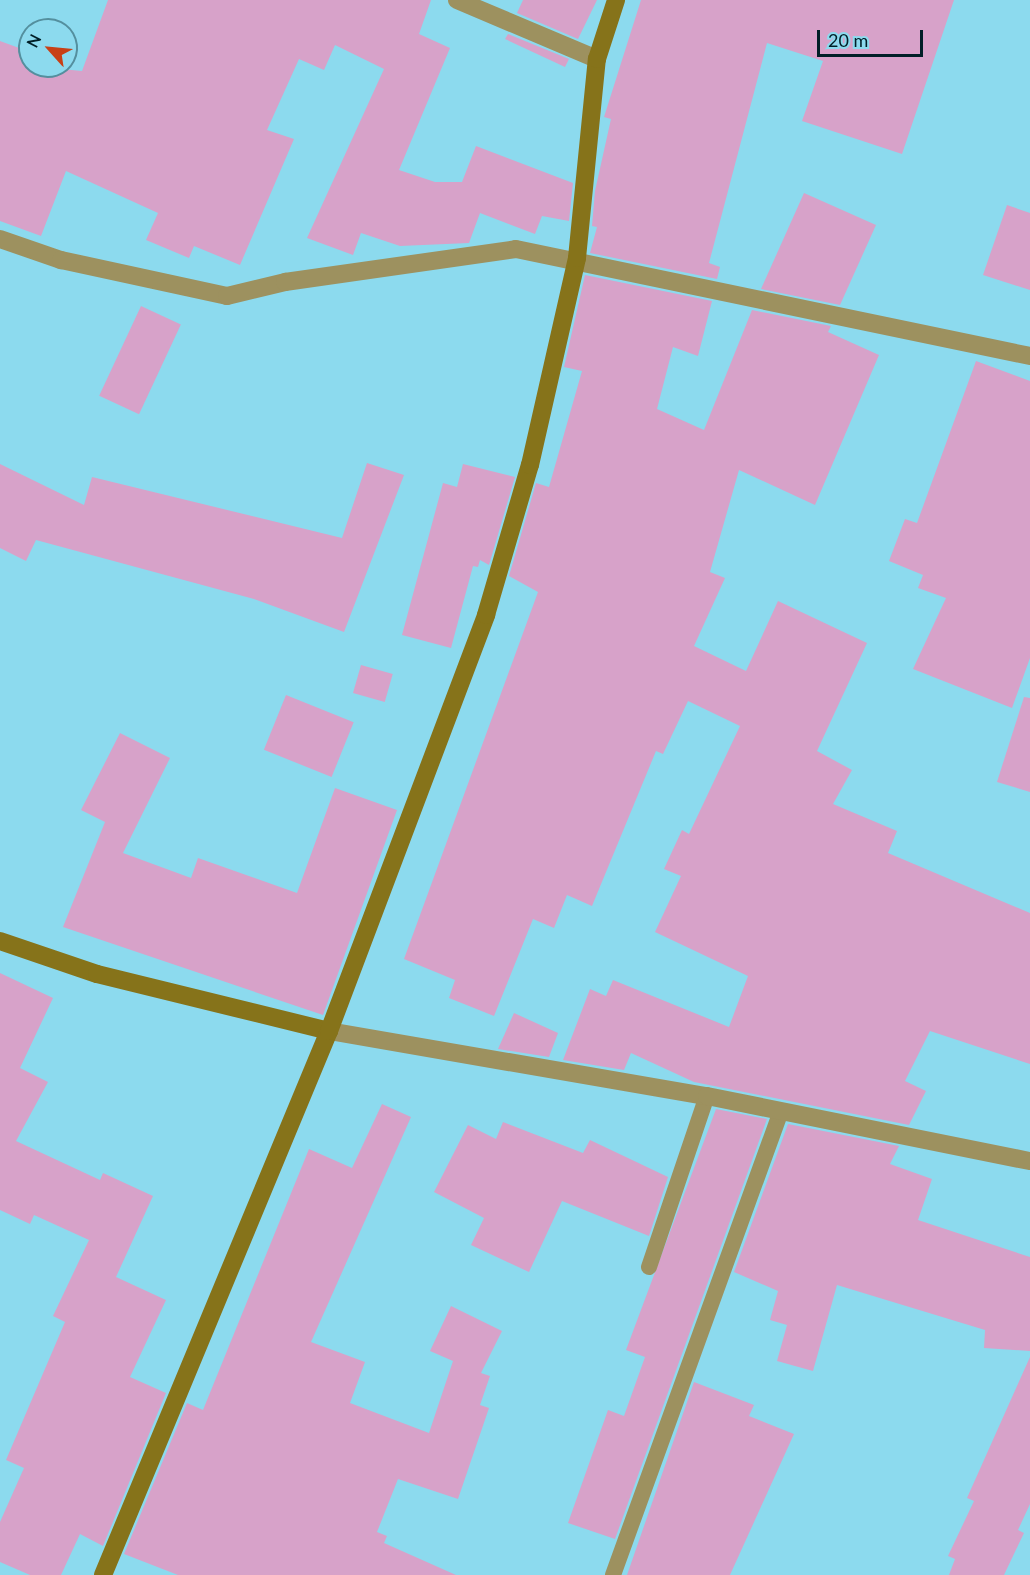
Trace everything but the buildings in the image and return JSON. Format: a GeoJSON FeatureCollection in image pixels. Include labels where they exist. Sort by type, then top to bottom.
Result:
{"type":"FeatureCollection","features":[{"type":"Feature","properties":{"kind":"street"},"geometry":{"type":"LineString","coordinates":[[456,0],[597,59]]}},
{"type":"Feature","properties":{"kind":"street"},"geometry":{"type":"LineString","coordinates":[[103,1575],[329,1031],[486,615],[530,465],[577,258],[597,59],[616,0]]}},
{"type":"Feature","properties":{"kind":"street"},"geometry":{"type":"LineString","coordinates":[[0,239],[61,260],[226,296],[285,282],[516,249],[577,258],[1030,356]]}},
{"type":"Feature","properties":{"kind":"street"},"geometry":{"type":"LineString","coordinates":[[0,941],[97,974],[329,1031],[708,1096],[1030,1161]]}},
{"type":"Feature","properties":{"kind":"lane"},"geometry":{"type":"LineString","coordinates":[[649,1267],[708,1096]]}},
{"type":"Feature","properties":{"kind":"lane"},"geometry":{"type":"LineString","coordinates":[[613,1575],[781,1111]]}}]}
